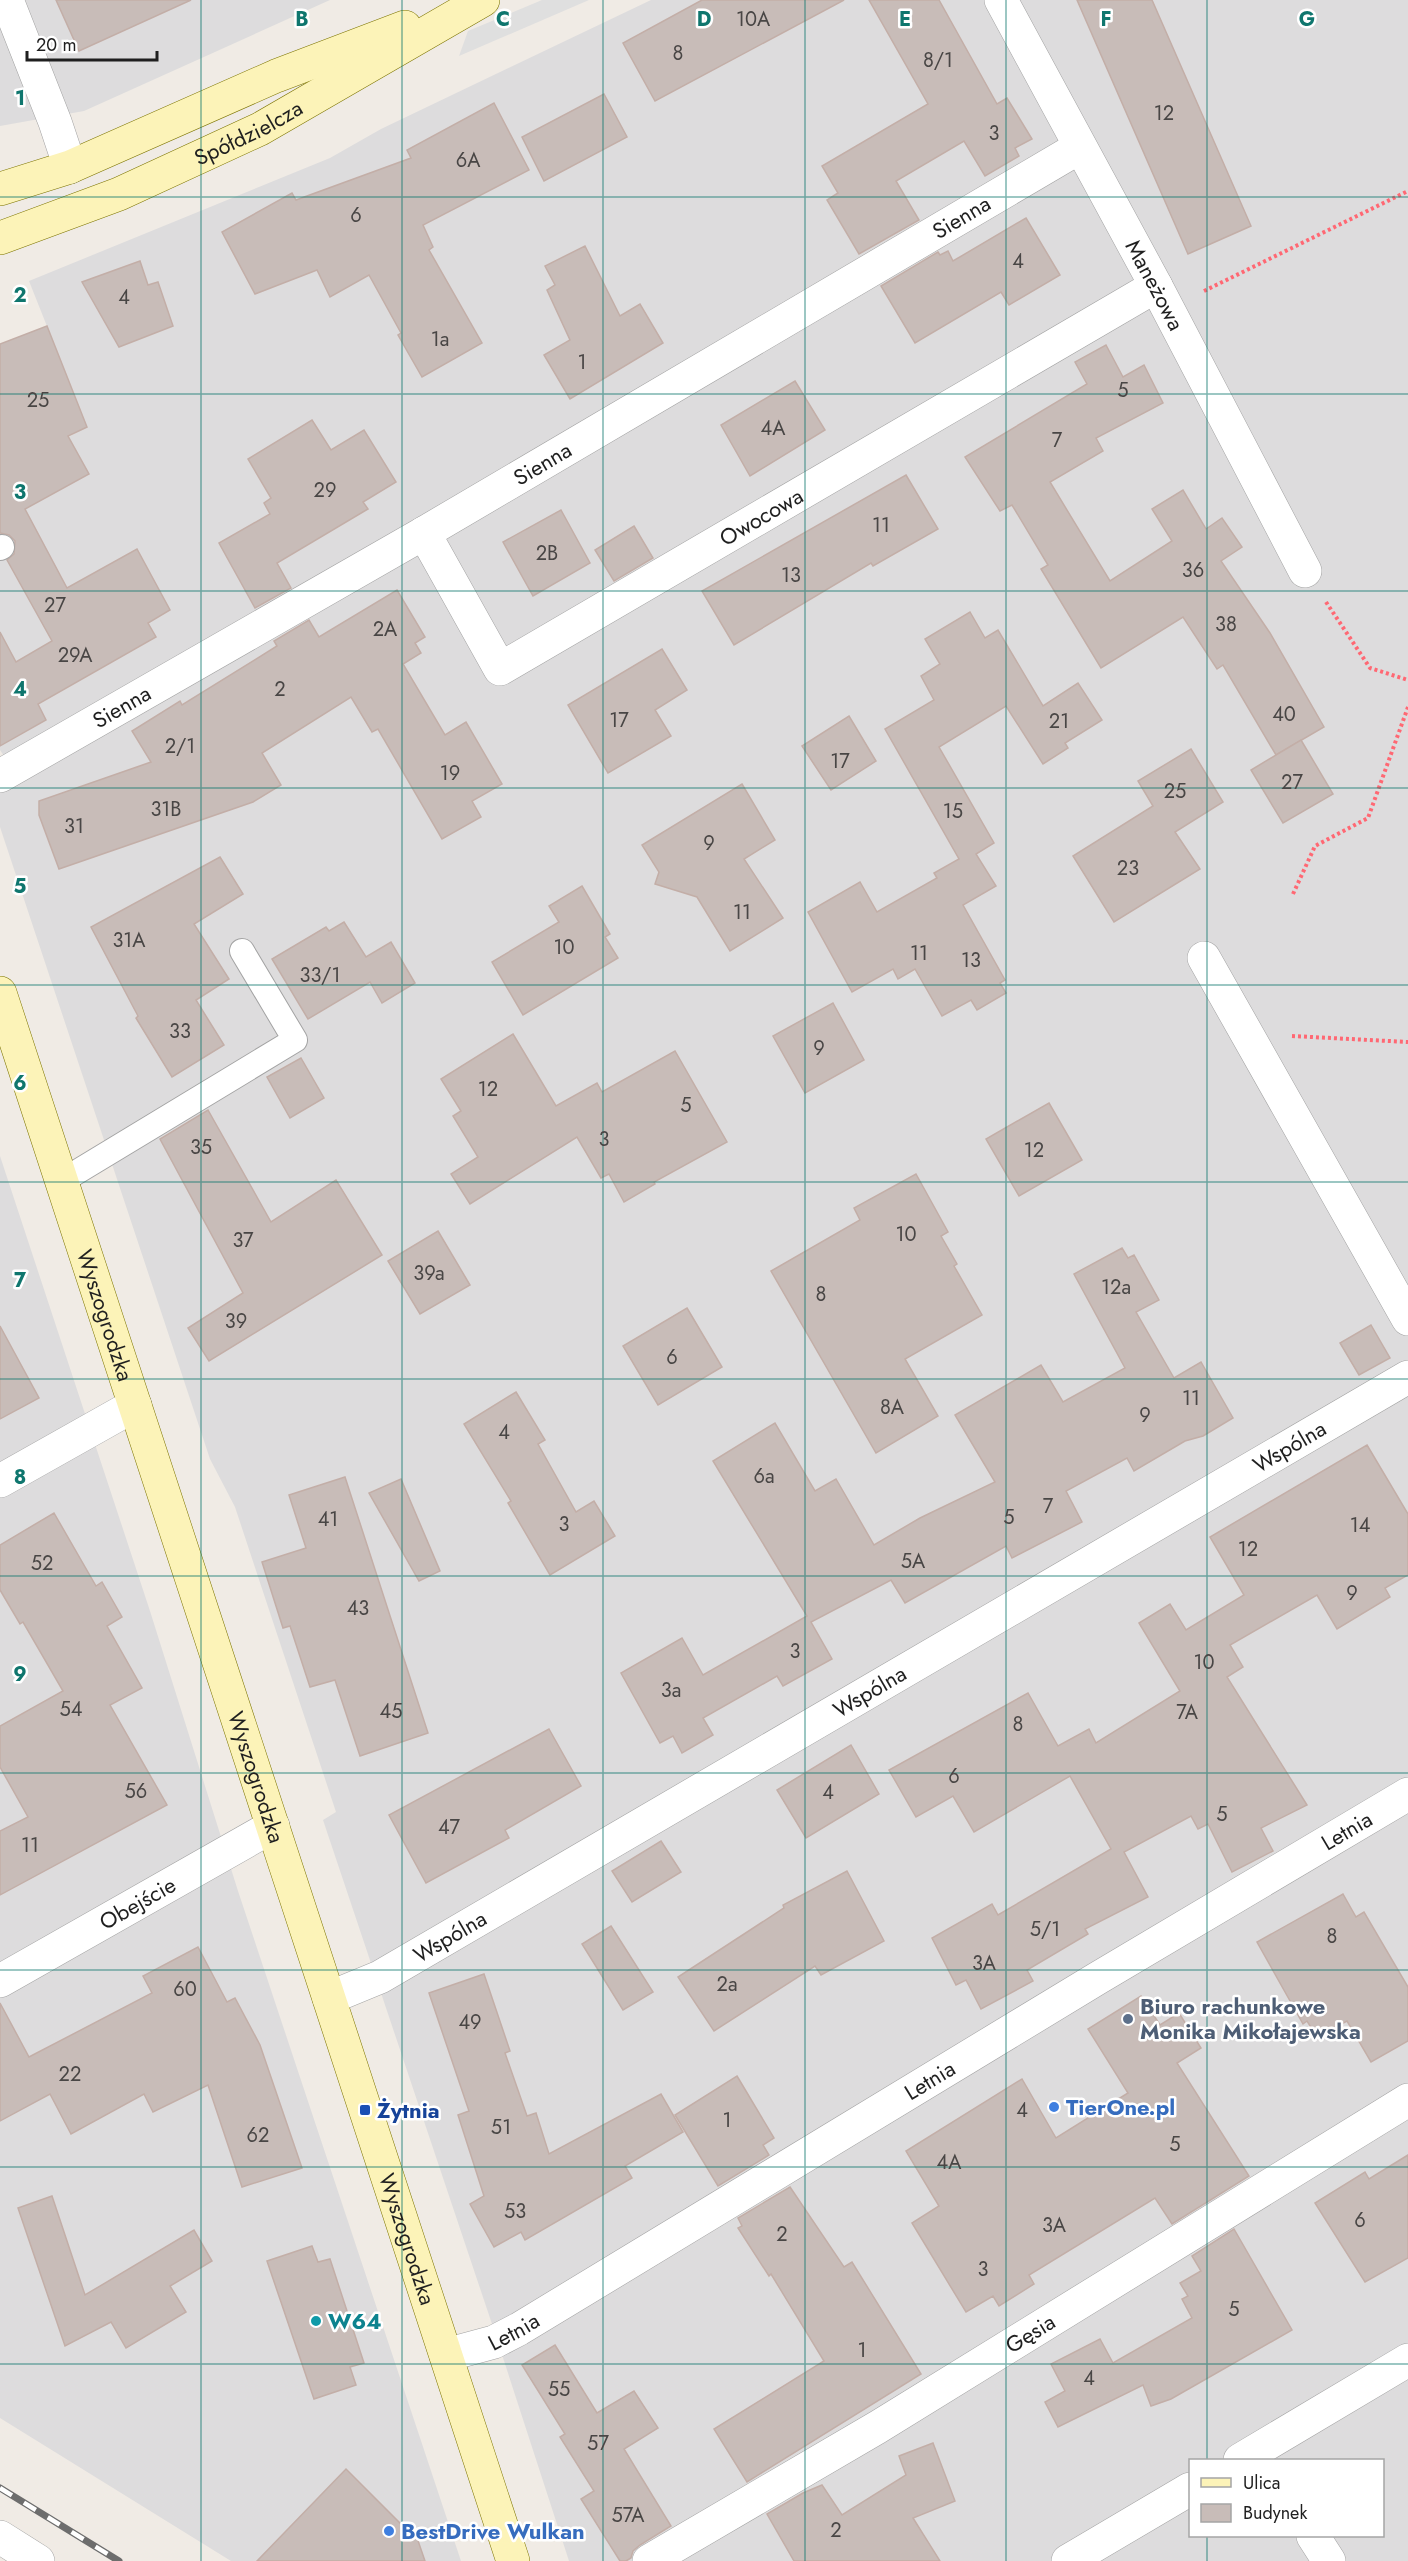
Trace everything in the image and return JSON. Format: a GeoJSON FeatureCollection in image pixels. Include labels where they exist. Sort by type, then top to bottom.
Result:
{"type":"FeatureCollection","features":[{"type":"Feature","properties":{"kind":"street"},"geometry":{"type":"LineString","coordinates":[[7,0],[55,122],[70,167]]}},
{"type":"Feature","properties":{"kind":"street","name":"Spółdzielcza"},"geometry":{"type":"LineString","coordinates":[[0,189],[70,167],[276,76],[476,0]]}},
{"type":"Feature","properties":{"kind":"street","name":"Spółdzielcza"},"geometry":{"type":"LineString","coordinates":[[0,238],[119,194],[260,129],[483,0]]}},
{"type":"Feature","properties":{"kind":"street","name":"Maneżowa"},"geometry":{"type":"LineString","coordinates":[[1001,0],[1156,286],[1305,571]]}},
{"type":"Feature","properties":{"kind":"street","name":"Sienna"},"geometry":{"type":"LineString","coordinates":[[0,776],[424,533],[1080,147]]}},
{"type":"Feature","properties":{"kind":"street","name":"Owocowa"},"geometry":{"type":"LineString","coordinates":[[424,533],[500,669],[1156,286]]}},
{"type":"Feature","properties":{"kind":"street"},"geometry":{"type":"LineString","coordinates":[[1204,958],[1408,1319]]}},
{"type":"Feature","properties":{"kind":"street","name":"Wyszogrodzka"},"geometry":{"type":"LineString","coordinates":[[0,993],[513,2561]]}},
{"type":"Feature","properties":{"kind":"street","name":"Wspólna"},"geometry":{"type":"LineString","coordinates":[[329,1998],[380,1977],[1408,1377]]}},
{"type":"Feature","properties":{"kind":"street"},"geometry":{"type":"LineString","coordinates":[[0,1481],[135,1405]]}},
{"type":"Feature","properties":{"kind":"street","name":"Letnia"},"geometry":{"type":"LineString","coordinates":[[446,2355],[494,2342],[519,2329],[1098,1978],[1408,1794]]}},
{"type":"Feature","properties":{"kind":"street","name":"Obejście"},"geometry":{"type":"LineString","coordinates":[[0,1981],[273,1826]]}},
{"type":"Feature","properties":{"kind":"street","name":"Gęsia"},"geometry":{"type":"LineString","coordinates":[[649,2561],[878,2427],[1408,2100]]}},
{"type":"Feature","properties":{"kind":"street"},"geometry":{"type":"LineString","coordinates":[[1256,2457],[1408,2360]]}},
{"type":"Feature","properties":{"kind":"street"},"geometry":{"type":"LineString","coordinates":[[1068,2561],[1189,2490]]}},
{"type":"Feature","properties":{"kind":"street"},"geometry":{"type":"LineString","coordinates":[[0,2537],[38,2561]]}},
{"type":"Feature","properties":{"kind":"street"},"geometry":{"type":"LineString","coordinates":[[1314,2537],[1329,2561]]}},
{"type":"Feature","properties":{"kind":"lane"},"geometry":{"type":"LineString","coordinates":[[62,1181],[295,1040],[242,951]]}},
{"type":"Feature","properties":{"kind":"path"},"geometry":{"type":"LineString","coordinates":[[1196,294],[1408,191]]}},
{"type":"Feature","properties":{"kind":"path"},"geometry":{"type":"LineString","coordinates":[[1305,571],[1370,668],[1408,680]]}},
{"type":"Feature","properties":{"kind":"path"},"geometry":{"type":"LineString","coordinates":[[1293,894],[1315,846],[1368,818],[1408,707]]}},
{"type":"Feature","properties":{"kind":"path"},"geometry":{"type":"LineString","coordinates":[[1246,1033],[1408,1042]]}},
{"type":"Feature","properties":{"kind":"shaded area"},"geometry":{"type":"Polygon","coordinates":[[[0,0],[330,0],[84,111],[0,126],[0,0]]]}},
{"type":"Feature","properties":{"kind":"shaded area"},"geometry":{"type":"Polygon","coordinates":[[[542,0],[589,0],[459,56],[468,31],[542,0]]]}},
{"type":"Feature","properties":{"kind":"shaded area"},"geometry":{"type":"Polygon","coordinates":[[[651,0],[1408,0],[1408,2561],[569,2561],[323,1820],[336,1812],[235,1507],[210,1459],[0,827],[0,793],[22,783],[0,750],[0,474],[87,427],[29,281],[330,158],[381,129],[651,0]]]}},
{"type":"Feature","properties":{"kind":"shaded area"},"geometry":{"type":"Polygon","coordinates":[[[0,1156],[150,1611],[238,1891],[461,2561],[231,2561],[0,2418],[0,1156]]]}},
{"type":"Feature","properties":{"kind":"building"},"geometry":{"type":"Polygon","coordinates":[[[56,0],[191,0],[79,51],[56,0]]]}},
{"type":"Feature","properties":{"kind":"building"},"geometry":{"type":"Polygon","coordinates":[[[702,0],[844,0],[655,101],[623,43],[702,0]]]}},
{"type":"Feature","properties":{"kind":"building"},"geometry":{"type":"Polygon","coordinates":[[[869,0],[939,0],[997,104],[1007,98],[1032,139],[1015,148],[1019,156],[985,176],[964,141],[896,181],[919,220],[859,254],[827,200],[838,193],[822,166],[928,104],[869,0]]]}},
{"type":"Feature","properties":{"kind":"building"},"geometry":{"type":"Polygon","coordinates":[[[1077,0],[1152,0],[1251,226],[1188,254],[1077,0]]]}},
{"type":"Feature","properties":{"kind":"building"},"geometry":{"type":"Polygon","coordinates":[[[604,94],[627,137],[544,181],[522,137],[604,94]]]}},
{"type":"Feature","properties":{"kind":"building"},"geometry":{"type":"Polygon","coordinates":[[[494,103],[529,170],[423,225],[433,247],[429,250],[482,343],[422,377],[398,335],[401,333],[369,275],[330,297],[317,270],[255,294],[222,232],[292,193],[296,200],[411,158],[407,150],[494,103]]]}},
{"type":"Feature","properties":{"kind":"building"},"geometry":{"type":"Polygon","coordinates":[[[1026,218],[1060,275],[1009,305],[1001,292],[915,343],[881,286],[938,252],[940,255],[948,251],[953,261],[1026,218]]]}},
{"type":"Feature","properties":{"kind":"building"},"geometry":{"type":"Polygon","coordinates":[[[585,246],[620,316],[640,304],[663,343],[570,399],[544,355],[570,340],[547,290],[555,285],[545,266],[585,246]]]}},
{"type":"Feature","properties":{"kind":"building"},"geometry":{"type":"Polygon","coordinates":[[[140,261],[148,285],[158,282],[173,326],[119,347],[82,282],[140,261]]]}},
{"type":"Feature","properties":{"kind":"building"},"geometry":{"type":"Polygon","coordinates":[[[47,326],[87,427],[68,436],[89,474],[25,509],[67,588],[137,549],[170,610],[148,623],[156,637],[38,704],[46,720],[0,746],[0,632],[16,662],[52,641],[7,560],[14,554],[15,541],[9,535],[0,533],[0,344],[47,326]]]}},
{"type":"Feature","properties":{"kind":"building"},"geometry":{"type":"Polygon","coordinates":[[[1106,345],[1123,377],[1144,365],[1163,403],[1096,438],[1103,451],[1050,482],[1110,581],[1172,541],[1152,509],[1183,490],[1206,529],[1222,518],[1242,547],[1221,561],[1270,633],[1324,727],[1276,755],[1223,665],[1217,669],[1183,617],[1101,668],[1041,569],[1048,565],[1012,505],[1000,511],[965,457],[1087,384],[1075,362],[1106,345]]]}},
{"type":"Feature","properties":{"kind":"building"},"geometry":{"type":"Polygon","coordinates":[[[795,381],[825,430],[750,476],[721,425],[795,381]]]}},
{"type":"Feature","properties":{"kind":"building"},"geometry":{"type":"Polygon","coordinates":[[[312,420],[331,450],[364,430],[396,482],[363,502],[368,509],[277,563],[291,588],[255,608],[219,543],[270,514],[264,503],[271,498],[248,459],[312,420]]]}},
{"type":"Feature","properties":{"kind":"building"},"geometry":{"type":"Polygon","coordinates":[[[906,475],[938,529],[873,566],[871,563],[734,645],[702,591],[906,475]]]}},
{"type":"Feature","properties":{"kind":"building"},"geometry":{"type":"Polygon","coordinates":[[[561,510],[590,563],[533,596],[503,542],[561,510]]]}},
{"type":"Feature","properties":{"kind":"building"},"geometry":{"type":"Polygon","coordinates":[[[634,526],[653,558],[614,581],[595,550],[634,526]]]}},
{"type":"Feature","properties":{"kind":"building"},"geometry":{"type":"Polygon","coordinates":[[[397,590],[425,637],[415,643],[421,653],[403,664],[445,735],[466,722],[502,784],[472,801],[481,817],[442,839],[378,729],[372,732],[351,697],[262,753],[281,785],[253,802],[59,869],[39,815],[39,801],[151,762],[132,731],[180,701],[182,705],[277,646],[274,641],[309,620],[319,637],[397,590]]]}},
{"type":"Feature","properties":{"kind":"building"},"geometry":{"type":"Polygon","coordinates":[[[970,612],[985,638],[998,630],[1043,706],[1078,683],[1102,720],[1065,743],[1068,748],[1043,764],[1006,706],[939,747],[994,843],[976,854],[996,886],[963,905],[1005,980],[1000,983],[1006,993],[977,1010],[971,1000],[942,1016],[915,969],[898,979],[893,969],[852,992],[808,912],[860,882],[877,912],[937,878],[934,873],[959,859],[885,729],[934,700],[921,676],[940,664],[925,639],[970,612]]]}},
{"type":"Feature","properties":{"kind":"building"},"geometry":{"type":"Polygon","coordinates":[[[662,649],[687,690],[655,710],[671,736],[608,773],[568,705],[662,649]]]}},
{"type":"Feature","properties":{"kind":"building"},"geometry":{"type":"Polygon","coordinates":[[[849,716],[876,761],[831,790],[802,746],[849,716]]]}},
{"type":"Feature","properties":{"kind":"building"},"geometry":{"type":"Polygon","coordinates":[[[1301,740],[1333,794],[1283,823],[1251,770],[1301,740]]]}},
{"type":"Feature","properties":{"kind":"building"},"geometry":{"type":"Polygon","coordinates":[[[1191,749],[1223,802],[1175,832],[1200,869],[1114,922],[1073,856],[1153,806],[1138,781],[1191,749]]]}},
{"type":"Feature","properties":{"kind":"building"},"geometry":{"type":"Polygon","coordinates":[[[742,784],[775,840],[744,859],[783,918],[730,951],[697,897],[655,884],[659,872],[642,845],[742,784]]]}},
{"type":"Feature","properties":{"kind":"building"},"geometry":{"type":"Polygon","coordinates":[[[220,857],[243,894],[194,924],[229,979],[196,1000],[224,1045],[172,1077],[136,1018],[138,1016],[91,927],[220,857]]]}},
{"type":"Feature","properties":{"kind":"building"},"geometry":{"type":"Polygon","coordinates":[[[582,886],[610,934],[605,937],[618,958],[523,1015],[492,962],[559,922],[549,906],[582,886]]]}},
{"type":"Feature","properties":{"kind":"building"},"geometry":{"type":"Polygon","coordinates":[[[344,922],[366,957],[391,942],[415,983],[382,1003],[370,982],[308,1019],[272,959],[326,927],[329,931],[344,922]]]}},
{"type":"Feature","properties":{"kind":"building"},"geometry":{"type":"Polygon","coordinates":[[[833,1003],[864,1060],[805,1093],[773,1036],[833,1003]]]}},
{"type":"Feature","properties":{"kind":"building"},"geometry":{"type":"Polygon","coordinates":[[[513,1034],[556,1106],[597,1083],[602,1092],[675,1051],[727,1142],[654,1182],[655,1184],[624,1202],[609,1174],[601,1178],[577,1137],[470,1204],[451,1174],[478,1157],[453,1116],[461,1111],[441,1079],[513,1034]]]}},
{"type":"Feature","properties":{"kind":"building"},"geometry":{"type":"Polygon","coordinates":[[[301,1058],[324,1098],[290,1118],[267,1077],[301,1058]]]}},
{"type":"Feature","properties":{"kind":"building"},"geometry":{"type":"Polygon","coordinates":[[[1049,1103],[1082,1160],[1019,1196],[986,1139],[1049,1103]]]}},
{"type":"Feature","properties":{"kind":"building"},"geometry":{"type":"Polygon","coordinates":[[[208,1110],[271,1222],[336,1180],[382,1255],[209,1361],[188,1328],[243,1293],[160,1139],[208,1110]]]}},
{"type":"Feature","properties":{"kind":"building"},"geometry":{"type":"Polygon","coordinates":[[[916,1174],[948,1232],[941,1236],[957,1264],[954,1266],[982,1315],[905,1359],[938,1416],[876,1453],[771,1271],[860,1220],[854,1208],[916,1174]]]}},
{"type":"Feature","properties":{"kind":"building"},"geometry":{"type":"Polygon","coordinates":[[[438,1231],[470,1285],[420,1314],[388,1261],[438,1231]]]}},
{"type":"Feature","properties":{"kind":"building"},"geometry":{"type":"Polygon","coordinates":[[[1122,1248],[1128,1258],[1134,1255],[1159,1300],[1136,1312],[1174,1378],[1201,1362],[1233,1418],[1203,1436],[1185,1441],[1134,1471],[1127,1458],[1066,1491],[1082,1522],[1012,1558],[1006,1546],[905,1603],[891,1580],[811,1622],[832,1659],[783,1686],[777,1676],[703,1718],[713,1735],[682,1753],[673,1736],[660,1743],[621,1673],[682,1638],[703,1675],[807,1616],[713,1461],[775,1423],[815,1491],[836,1479],[874,1545],[920,1518],[995,1482],[955,1415],[1041,1365],[1063,1402],[1125,1368],[1074,1274],[1122,1248]]]}},
{"type":"Feature","properties":{"kind":"building"},"geometry":{"type":"Polygon","coordinates":[[[687,1308],[722,1367],[658,1405],[623,1346],[687,1308]]]}},
{"type":"Feature","properties":{"kind":"building"},"geometry":{"type":"Polygon","coordinates":[[[1371,1325],[1390,1358],[1359,1375],[1340,1343],[1371,1325]]]}},
{"type":"Feature","properties":{"kind":"building"},"geometry":{"type":"Polygon","coordinates":[[[0,1326],[39,1398],[0,1419],[0,1326]]]}},
{"type":"Feature","properties":{"kind":"building"},"geometry":{"type":"Polygon","coordinates":[[[516,1392],[545,1440],[538,1444],[576,1512],[594,1501],[615,1536],[550,1575],[508,1503],[511,1501],[464,1424],[516,1392]]]}},
{"type":"Feature","properties":{"kind":"building"},"geometry":{"type":"Polygon","coordinates":[[[1367,1445],[1408,1514],[1408,1575],[1385,1588],[1390,1597],[1337,1629],[1317,1595],[1230,1645],[1243,1667],[1227,1677],[1307,1805],[1261,1828],[1273,1851],[1232,1872],[1208,1824],[1198,1829],[1191,1816],[1124,1852],[1148,1897],[1085,1929],[1088,1934],[1027,1970],[1033,1981],[981,2009],[966,1980],[956,1985],[932,1938],[992,1904],[998,1915],[1111,1849],[1070,1776],[974,1832],[953,1796],[916,1817],[889,1770],[1028,1693],[1058,1746],[1089,1729],[1096,1743],[1180,1691],[1139,1623],[1170,1604],[1186,1630],[1244,1595],[1210,1537],[1367,1445]]]}},
{"type":"Feature","properties":{"kind":"building"},"geometry":{"type":"Polygon","coordinates":[[[345,1477],[428,1733],[360,1756],[335,1680],[310,1687],[290,1626],[283,1628],[262,1562],[306,1548],[289,1495],[345,1477]]]}},
{"type":"Feature","properties":{"kind":"building"},"geometry":{"type":"Polygon","coordinates":[[[401,1479],[440,1571],[419,1581],[369,1493],[401,1479]]]}},
{"type":"Feature","properties":{"kind":"building"},"geometry":{"type":"Polygon","coordinates":[[[54,1513],[96,1586],[102,1582],[122,1617],[107,1626],[142,1688],[110,1705],[167,1805],[0,1895],[0,1831],[28,1817],[0,1767],[0,1726],[63,1691],[23,1622],[20,1624],[0,1590],[0,1545],[54,1513]]]}},
{"type":"Feature","properties":{"kind":"building"},"geometry":{"type":"Polygon","coordinates":[[[549,1729],[581,1786],[505,1830],[509,1838],[426,1883],[389,1815],[549,1729]]]}},
{"type":"Feature","properties":{"kind":"building"},"geometry":{"type":"Polygon","coordinates":[[[851,1745],[879,1794],[806,1838],[777,1790],[851,1745]]]}},
{"type":"Feature","properties":{"kind":"building"},"geometry":{"type":"Polygon","coordinates":[[[661,1841],[681,1872],[632,1902],[612,1871],[661,1841]]]}},
{"type":"Feature","properties":{"kind":"building"},"geometry":{"type":"Polygon","coordinates":[[[847,1871],[884,1941],[821,1975],[815,1966],[714,2031],[678,1977],[784,1908],[783,1905],[847,1871]]]}},
{"type":"Feature","properties":{"kind":"building"},"geometry":{"type":"Polygon","coordinates":[[[1343,1894],[1356,1917],[1364,1912],[1408,1987],[1408,2041],[1371,2062],[1347,2021],[1317,2037],[1307,2021],[1303,2024],[1257,1942],[1343,1894]]]}},
{"type":"Feature","properties":{"kind":"building"},"geometry":{"type":"Polygon","coordinates":[[[611,1926],[653,1992],[623,2010],[582,1944],[611,1926]]]}},
{"type":"Feature","properties":{"kind":"building"},"geometry":{"type":"Polygon","coordinates":[[[198,1947],[227,2002],[235,1998],[260,2045],[302,2168],[242,2187],[208,2085],[153,2112],[144,2094],[71,2134],[50,2094],[0,2121],[0,2003],[29,2057],[152,1993],[143,1976],[198,1947]]]}},
{"type":"Feature","properties":{"kind":"building"},"geometry":{"type":"Polygon","coordinates":[[[484,1974],[510,2051],[505,2053],[527,2116],[536,2113],[549,2154],[661,2094],[683,2132],[625,2166],[632,2178],[525,2240],[521,2232],[494,2247],[470,2204],[484,2196],[458,2115],[469,2111],[429,1993],[484,1974]]]}},
{"type":"Feature","properties":{"kind":"building"},"geometry":{"type":"Polygon","coordinates":[[[1141,1996],[1160,2025],[1179,2013],[1201,2048],[1177,2063],[1249,2176],[1172,2224],[1155,2198],[1029,2275],[1034,2284],[999,2306],[993,2296],[966,2312],[912,2223],[939,2206],[906,2151],[1022,2079],[1056,2138],[1128,2093],[1088,2029],[1141,1996]]]}},
{"type":"Feature","properties":{"kind":"building"},"geometry":{"type":"Polygon","coordinates":[[[737,2076],[774,2138],[763,2145],[769,2155],[718,2186],[675,2115],[737,2076]]]}},
{"type":"Feature","properties":{"kind":"building"},"geometry":{"type":"Polygon","coordinates":[[[1408,2155],[1408,2258],[1365,2282],[1315,2203],[1365,2172],[1369,2179],[1408,2155]]]}},
{"type":"Feature","properties":{"kind":"building"},"geometry":{"type":"Polygon","coordinates":[[[790,2187],[844,2267],[852,2262],[921,2374],[747,2482],[714,2429],[824,2361],[771,2274],[769,2276],[738,2228],[742,2226],[738,2218],[790,2187]]]}},
{"type":"Feature","properties":{"kind":"building"},"geometry":{"type":"Polygon","coordinates":[[[52,2196],[85,2295],[194,2230],[212,2261],[170,2286],[186,2312],[126,2348],[111,2322],[65,2346],[18,2208],[52,2196]]]}},
{"type":"Feature","properties":{"kind":"building"},"geometry":{"type":"Polygon","coordinates":[[[1234,2229],[1292,2330],[1171,2399],[1151,2406],[1143,2385],[1058,2427],[1045,2402],[1065,2391],[1051,2364],[1100,2339],[1113,2363],[1192,2318],[1182,2299],[1188,2296],[1180,2283],[1201,2271],[1192,2256],[1234,2229]]]}},
{"type":"Feature","properties":{"kind":"building","name":"W64"},"geometry":{"type":"Polygon","coordinates":[[[312,2246],[318,2262],[330,2259],[364,2363],[350,2367],[356,2385],[314,2399],[267,2261],[312,2246]]]}},
{"type":"Feature","properties":{"kind":"building"},"geometry":{"type":"Polygon","coordinates":[[[555,2345],[597,2413],[634,2391],[658,2428],[624,2449],[671,2526],[640,2545],[626,2561],[620,2561],[581,2499],[594,2491],[560,2437],[565,2434],[522,2365],[555,2345]]]}},
{"type":"Feature","properties":{"kind":"building"},"geometry":{"type":"Polygon","coordinates":[[[933,2443],[955,2501],[913,2518],[940,2561],[794,2561],[767,2514],[822,2485],[842,2515],[906,2475],[899,2456],[933,2443]]]}},
{"type":"Feature","properties":{"kind":"building"},"geometry":{"type":"Polygon","coordinates":[[[346,2469],[405,2528],[415,2532],[425,2561],[257,2561],[346,2469]]]}},
{"type":"Feature","properties":{"kind":"railway"},"geometry":{"type":"LineString","coordinates":[[0,2488],[119,2561]]}},
{"type":"Feature","properties":{"kind":"place","name":"Biuro rachunkowe Monika Mikołajewska"},"geometry":{"type":"Point","coordinates":[1128,2019]}},
{"type":"Feature","properties":{"kind":"place","name":"TierOne.pl"},"geometry":{"type":"Point","coordinates":[1054,2107]}},
{"type":"Feature","properties":{"kind":"place","name":"Żytnia"},"geometry":{"type":"Point","coordinates":[365,2110]}},
{"type":"Feature","properties":{"kind":"place","name":"W64"},"geometry":{"type":"Point","coordinates":[316,2321]}},
{"type":"Feature","properties":{"kind":"place","name":"BestDrive Wulkan"},"geometry":{"type":"Point","coordinates":[389,2531]}}]}
